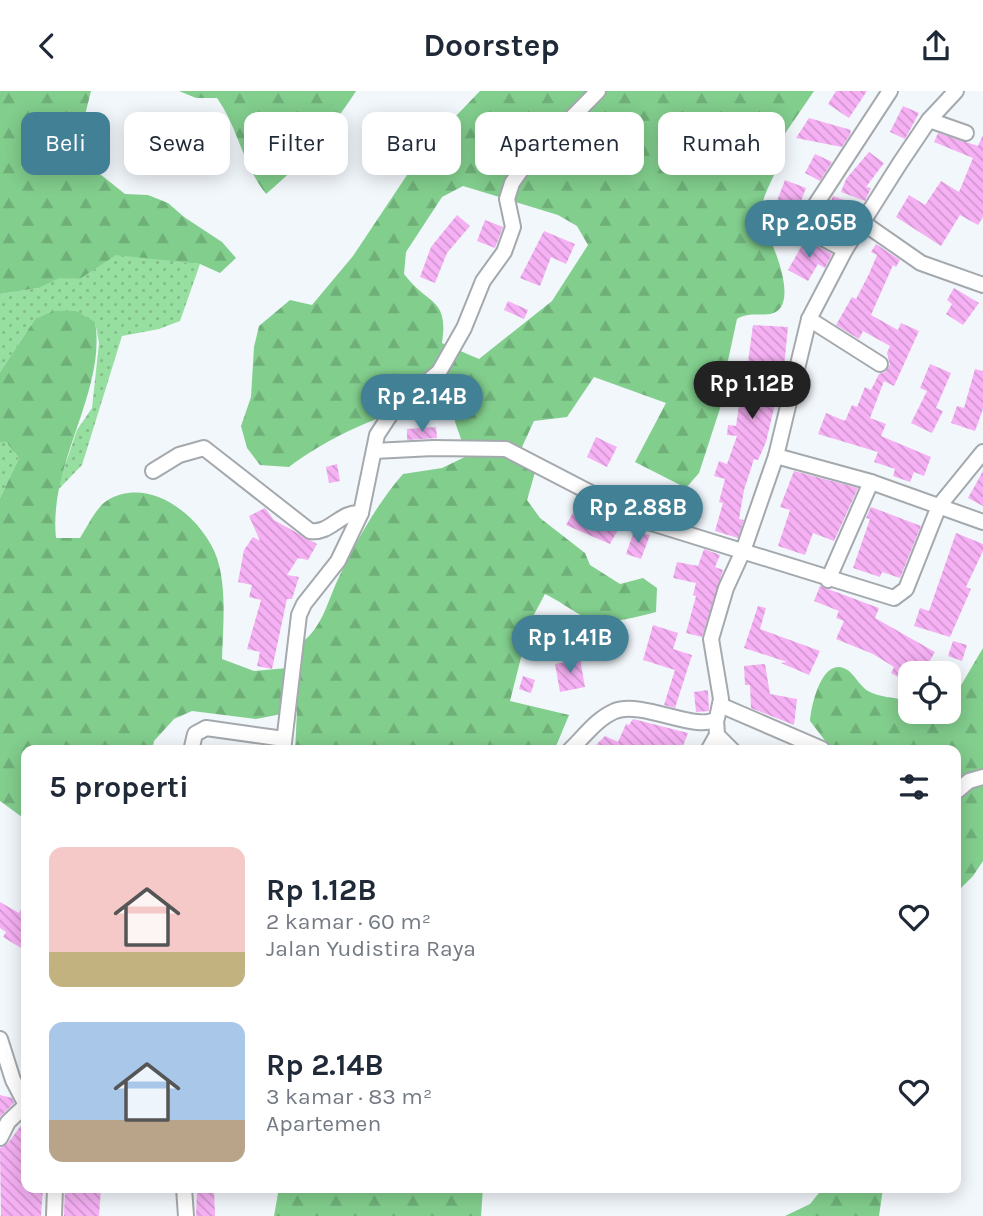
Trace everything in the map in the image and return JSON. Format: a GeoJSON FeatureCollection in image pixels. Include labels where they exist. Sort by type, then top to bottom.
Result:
{"type":"FeatureCollection","features":[{"type":"Feature","properties":{"kind":"street"},"geometry":{"type":"LineString","coordinates":[[192,745],[195,734],[206,728],[283,745],[299,615],[304,604],[338,561],[361,513],[377,435],[394,409],[439,372],[464,328],[483,281],[505,252],[513,227],[507,199],[512,183],[524,166],[598,91]]}},
{"type":"Feature","properties":{"kind":"street"},"geometry":{"type":"LineString","coordinates":[[801,227],[890,91]]}},
{"type":"Feature","properties":{"kind":"street"},"geometry":{"type":"LineString","coordinates":[[711,745],[717,735],[718,712],[711,639],[726,588],[743,551],[776,456],[809,319],[862,222],[929,120],[956,91]]}},
{"type":"Feature","properties":{"kind":"street"},"geometry":{"type":"LineString","coordinates":[[929,120],[966,133]]}},
{"type":"Feature","properties":{"kind":"street"},"geometry":{"type":"LineString","coordinates":[[775,213],[845,250]]}},
{"type":"Feature","properties":{"kind":"street"},"geometry":{"type":"LineString","coordinates":[[862,222],[921,263],[983,285]]}},
{"type":"Feature","properties":{"kind":"street"},"geometry":{"type":"LineString","coordinates":[[809,319],[880,364]]}},
{"type":"Feature","properties":{"kind":"street"},"geometry":{"type":"LineString","coordinates":[[153,471],[179,455],[204,448],[310,531],[326,530],[345,515],[361,513]]}},
{"type":"Feature","properties":{"kind":"street"},"geometry":{"type":"LineString","coordinates":[[374,451],[433,448],[506,449],[645,521],[828,580],[898,597],[906,589],[939,506],[983,452]]}},
{"type":"Feature","properties":{"kind":"street"},"geometry":{"type":"LineString","coordinates":[[776,456],[871,482],[983,521]]}},
{"type":"Feature","properties":{"kind":"street"},"geometry":{"type":"LineString","coordinates":[[828,580],[871,482]]}},
{"type":"Feature","properties":{"kind":"street"},"geometry":{"type":"LineString","coordinates":[[575,745],[593,726],[621,709],[649,710],[703,723],[718,712]]}},
{"type":"Feature","properties":{"kind":"street"},"geometry":{"type":"LineString","coordinates":[[718,712],[811,745]]}},
{"type":"Feature","properties":{"kind":"street"},"geometry":{"type":"LineString","coordinates":[[717,735],[727,745]]}},
{"type":"Feature","properties":{"kind":"street"},"geometry":{"type":"LineString","coordinates":[[961,788],[969,781],[983,777]]}},
{"type":"Feature","properties":{"kind":"street"},"geometry":{"type":"LineString","coordinates":[[0,1039],[13,1080],[21,1095]]}},
{"type":"Feature","properties":{"kind":"street"},"geometry":{"type":"LineString","coordinates":[[0,1138],[8,1122],[21,1110]]}},
{"type":"Feature","properties":{"kind":"street"},"geometry":{"type":"LineString","coordinates":[[54,1216],[55,1193]]}},
{"type":"Feature","properties":{"kind":"street"},"geometry":{"type":"LineString","coordinates":[[184,1193],[186,1216]]}},
{"type":"Feature","properties":{"kind":"green space"},"geometry":{"type":"Polygon","coordinates":[[[0,91],[91,91],[86,112],[21,112],[21,175],[101,175],[125,194],[148,195],[168,203],[222,242],[236,258],[220,273],[200,264],[116,255],[80,279],[59,278],[39,288],[0,294],[0,91]]]}},
{"type":"Feature","properties":{"kind":"green space"},"geometry":{"type":"Polygon","coordinates":[[[179,91],[356,91],[342,112],[244,112],[244,153],[230,122],[230,112],[225,112],[217,98],[196,98],[179,91]]]}},
{"type":"Feature","properties":{"kind":"green space"},"geometry":{"type":"Polygon","coordinates":[[[480,91],[814,91],[785,134],[785,112],[658,112],[658,175],[774,175],[761,209],[762,223],[782,273],[784,300],[777,311],[737,319],[724,379],[726,390],[699,473],[686,488],[635,462],[666,403],[594,377],[567,417],[534,421],[516,460],[536,469],[527,500],[540,518],[585,553],[590,565],[620,584],[643,578],[657,588],[656,612],[620,620],[592,620],[545,594],[530,622],[510,701],[569,715],[556,745],[295,745],[297,711],[256,719],[192,711],[174,719],[153,745],[21,745],[21,816],[0,801],[0,498],[19,458],[6,442],[0,442],[0,372],[35,319],[54,311],[76,311],[95,322],[93,374],[60,483],[56,538],[80,538],[96,512],[108,500],[124,494],[141,493],[158,497],[188,515],[210,543],[217,558],[223,595],[222,659],[254,671],[299,667],[301,643],[319,622],[359,538],[393,486],[403,474],[442,468],[467,456],[455,422],[455,411],[434,405],[398,411],[378,418],[338,436],[289,467],[260,465],[247,448],[241,426],[251,397],[254,347],[259,326],[290,300],[312,305],[353,256],[407,175],[461,175],[460,112],[480,91]],[[463,186],[442,197],[406,252],[404,274],[439,309],[443,328],[442,343],[479,359],[552,301],[588,245],[577,226],[558,215],[463,186]]]}},
{"type":"Feature","properties":{"kind":"green space"},"geometry":{"type":"Polygon","coordinates":[[[254,175],[287,175],[266,194],[254,175]]]}},
{"type":"Feature","properties":{"kind":"green space"},"geometry":{"type":"Polygon","coordinates":[[[116,254],[200,264],[180,321],[159,329],[122,336],[82,465],[56,492],[77,430],[92,408],[99,343],[95,322],[35,319],[0,372],[0,294],[39,288],[59,277],[80,279],[116,254]]]}},
{"type":"Feature","properties":{"kind":"green space"},"geometry":{"type":"Polygon","coordinates":[[[0,442],[6,442],[19,458],[0,498],[0,442]]]}},
{"type":"Feature","properties":{"kind":"green space"},"geometry":{"type":"Polygon","coordinates":[[[983,648],[983,861],[961,888],[961,745],[828,745],[810,721],[820,683],[832,669],[840,667],[849,671],[868,691],[898,699],[898,724],[961,724],[961,685],[983,648]]]}},
{"type":"Feature","properties":{"kind":"green space"},"geometry":{"type":"Polygon","coordinates":[[[278,1193],[483,1193],[481,1216],[274,1216],[278,1193]]]}},
{"type":"Feature","properties":{"kind":"green space"},"geometry":{"type":"Polygon","coordinates":[[[819,1193],[882,1193],[879,1216],[785,1216],[810,1204],[819,1193]]]}},
{"type":"Feature","properties":{"kind":"building"},"geometry":{"type":"Polygon","coordinates":[[[836,91],[867,91],[849,118],[828,104],[836,91]]]}},
{"type":"Feature","properties":{"kind":"building"},"geometry":{"type":"Polygon","coordinates":[[[903,106],[919,113],[905,139],[890,132],[903,106]]]}},
{"type":"Feature","properties":{"kind":"building"},"geometry":{"type":"Polygon","coordinates":[[[809,118],[851,130],[850,135],[842,147],[796,138],[809,118]]]}},
{"type":"Feature","properties":{"kind":"building"},"geometry":{"type":"Polygon","coordinates":[[[938,133],[978,146],[983,135],[983,217],[978,225],[960,215],[941,246],[896,217],[909,195],[925,205],[941,181],[959,192],[973,158],[934,142],[938,133]]]}},
{"type":"Feature","properties":{"kind":"building"},"geometry":{"type":"Polygon","coordinates":[[[869,152],[884,163],[866,187],[871,188],[865,201],[841,192],[846,179],[869,152]]]}},
{"type":"Feature","properties":{"kind":"building"},"geometry":{"type":"Polygon","coordinates":[[[815,154],[832,162],[820,181],[805,173],[815,154]]]}},
{"type":"Feature","properties":{"kind":"building"},"geometry":{"type":"Polygon","coordinates":[[[785,180],[806,188],[798,209],[777,201],[785,180]]]}},
{"type":"Feature","properties":{"kind":"building"},"geometry":{"type":"Polygon","coordinates":[[[833,196],[847,201],[835,234],[815,223],[822,213],[825,215],[833,196]]]}},
{"type":"Feature","properties":{"kind":"building"},"geometry":{"type":"Polygon","coordinates":[[[457,215],[470,226],[447,253],[435,283],[420,277],[431,247],[457,215]]]}},
{"type":"Feature","properties":{"kind":"building"},"geometry":{"type":"Polygon","coordinates":[[[485,220],[503,227],[495,248],[477,241],[485,220]]]}},
{"type":"Feature","properties":{"kind":"building"},"geometry":{"type":"Polygon","coordinates":[[[544,231],[575,244],[566,264],[551,257],[540,286],[520,278],[544,231]]]}},
{"type":"Feature","properties":{"kind":"building"},"geometry":{"type":"Polygon","coordinates":[[[805,240],[832,254],[825,268],[818,264],[808,281],[788,270],[805,240]]]}},
{"type":"Feature","properties":{"kind":"building"},"geometry":{"type":"Polygon","coordinates":[[[876,244],[900,260],[896,267],[893,265],[871,315],[898,330],[901,323],[919,331],[894,386],[884,381],[870,418],[886,424],[881,436],[931,457],[924,476],[914,472],[910,482],[893,476],[895,469],[874,462],[878,452],[818,434],[826,413],[845,421],[852,405],[857,407],[865,387],[871,390],[879,374],[885,372],[890,365],[887,353],[890,346],[863,331],[859,339],[836,325],[852,297],[856,299],[869,274],[877,255],[871,252],[876,244]]]}},
{"type":"Feature","properties":{"kind":"building"},"geometry":{"type":"Polygon","coordinates":[[[954,288],[979,303],[963,325],[946,314],[952,304],[947,300],[954,288]]]}},
{"type":"Feature","properties":{"kind":"building"},"geometry":{"type":"Polygon","coordinates":[[[508,301],[528,310],[524,319],[504,310],[508,301]]]}},
{"type":"Feature","properties":{"kind":"building"},"geometry":{"type":"Polygon","coordinates":[[[753,325],[788,327],[782,387],[779,387],[766,442],[758,460],[754,459],[744,490],[739,519],[744,520],[738,538],[715,531],[723,503],[719,502],[725,479],[714,476],[719,461],[727,464],[737,436],[727,435],[728,425],[736,426],[739,405],[753,407],[757,383],[740,379],[744,362],[748,362],[753,325]]]}},
{"type":"Feature","properties":{"kind":"building"},"geometry":{"type":"Polygon","coordinates":[[[930,364],[951,373],[936,408],[943,411],[932,433],[911,423],[927,391],[920,388],[930,364]]]}},
{"type":"Feature","properties":{"kind":"building"},"geometry":{"type":"Polygon","coordinates":[[[975,369],[983,371],[983,409],[975,431],[951,423],[957,406],[964,408],[975,369]]]}},
{"type":"Feature","properties":{"kind":"building"},"geometry":{"type":"Polygon","coordinates":[[[436,427],[437,438],[407,440],[407,429],[436,427]]]}},
{"type":"Feature","properties":{"kind":"building"},"geometry":{"type":"Polygon","coordinates":[[[596,437],[617,447],[607,467],[587,457],[596,437]]]}},
{"type":"Feature","properties":{"kind":"building"},"geometry":{"type":"Polygon","coordinates":[[[337,464],[340,481],[329,483],[326,467],[337,464]]]}},
{"type":"Feature","properties":{"kind":"building"},"geometry":{"type":"Polygon","coordinates":[[[794,471],[858,488],[834,541],[813,533],[805,555],[778,546],[790,510],[780,507],[794,471]]]}},
{"type":"Feature","properties":{"kind":"building"},"geometry":{"type":"Polygon","coordinates":[[[983,471],[983,506],[968,498],[983,471]]]}},
{"type":"Feature","properties":{"kind":"building"},"geometry":{"type":"Polygon","coordinates":[[[580,500],[590,506],[584,517],[605,529],[609,523],[619,528],[610,544],[566,525],[580,500]]]}},
{"type":"Feature","properties":{"kind":"building"},"geometry":{"type":"Polygon","coordinates":[[[871,507],[921,526],[900,578],[882,572],[880,577],[853,568],[870,519],[866,518],[871,507]]]}},
{"type":"Feature","properties":{"kind":"building"},"geometry":{"type":"Polygon","coordinates":[[[265,508],[274,520],[317,544],[308,560],[298,558],[287,575],[299,577],[292,599],[287,599],[272,669],[257,666],[260,652],[247,649],[261,600],[249,597],[252,585],[238,582],[244,550],[253,537],[260,541],[249,516],[265,508]]]}},
{"type":"Feature","properties":{"kind":"building"},"geometry":{"type":"Polygon","coordinates":[[[634,531],[650,535],[641,559],[626,554],[634,531]]]}},
{"type":"Feature","properties":{"kind":"building"},"geometry":{"type":"Polygon","coordinates":[[[956,533],[983,544],[983,551],[966,587],[971,589],[950,637],[914,626],[920,608],[929,611],[956,533]]]}},
{"type":"Feature","properties":{"kind":"building"},"geometry":{"type":"Polygon","coordinates":[[[704,549],[720,555],[715,567],[723,570],[702,637],[686,633],[696,596],[693,595],[696,583],[673,578],[677,562],[698,566],[704,549]]]}},
{"type":"Feature","properties":{"kind":"building"},"geometry":{"type":"Polygon","coordinates":[[[820,586],[879,608],[875,618],[935,652],[930,661],[898,661],[898,677],[891,673],[894,667],[873,654],[836,639],[844,621],[836,618],[839,611],[814,601],[820,586]]]}},
{"type":"Feature","properties":{"kind":"building"},"geometry":{"type":"Polygon","coordinates":[[[758,606],[766,608],[760,629],[820,651],[809,675],[781,663],[787,662],[744,648],[758,606]]]}},
{"type":"Feature","properties":{"kind":"building"},"geometry":{"type":"Polygon","coordinates":[[[653,625],[678,633],[673,649],[692,655],[675,708],[664,705],[675,670],[643,660],[653,625]]]}},
{"type":"Feature","properties":{"kind":"building"},"geometry":{"type":"Polygon","coordinates":[[[953,641],[967,645],[962,661],[948,656],[953,641]]]}},
{"type":"Feature","properties":{"kind":"building"},"geometry":{"type":"Polygon","coordinates":[[[580,659],[585,687],[560,692],[555,664],[580,659]]]}},
{"type":"Feature","properties":{"kind":"building"},"geometry":{"type":"Polygon","coordinates":[[[765,664],[770,694],[797,699],[794,725],[751,708],[750,685],[745,685],[744,666],[765,664]]]}},
{"type":"Feature","properties":{"kind":"building"},"geometry":{"type":"Polygon","coordinates":[[[523,676],[535,680],[531,693],[519,689],[523,676]]]}},
{"type":"Feature","properties":{"kind":"building"},"geometry":{"type":"Polygon","coordinates":[[[708,690],[709,711],[696,712],[694,692],[708,690]]]}},
{"type":"Feature","properties":{"kind":"building"},"geometry":{"type":"Polygon","coordinates":[[[633,719],[688,733],[683,745],[596,745],[605,736],[618,742],[626,724],[629,725],[633,719]]]}},
{"type":"Feature","properties":{"kind":"building"},"geometry":{"type":"Polygon","coordinates":[[[0,902],[19,913],[21,910],[21,948],[3,937],[6,932],[0,928],[0,902]]]}},
{"type":"Feature","properties":{"kind":"building"},"geometry":{"type":"Polygon","coordinates":[[[0,1095],[12,1098],[14,1103],[0,1117],[0,1095]]]}},
{"type":"Feature","properties":{"kind":"building"},"geometry":{"type":"Polygon","coordinates":[[[21,1125],[21,1193],[43,1193],[41,1216],[1,1216],[0,1148],[8,1143],[21,1125]]]}},
{"type":"Feature","properties":{"kind":"building"},"geometry":{"type":"Polygon","coordinates":[[[65,1193],[101,1193],[99,1216],[64,1216],[65,1193]]]}},
{"type":"Feature","properties":{"kind":"building"},"geometry":{"type":"Polygon","coordinates":[[[197,1193],[214,1193],[215,1216],[196,1216],[197,1193]]]}}]}
